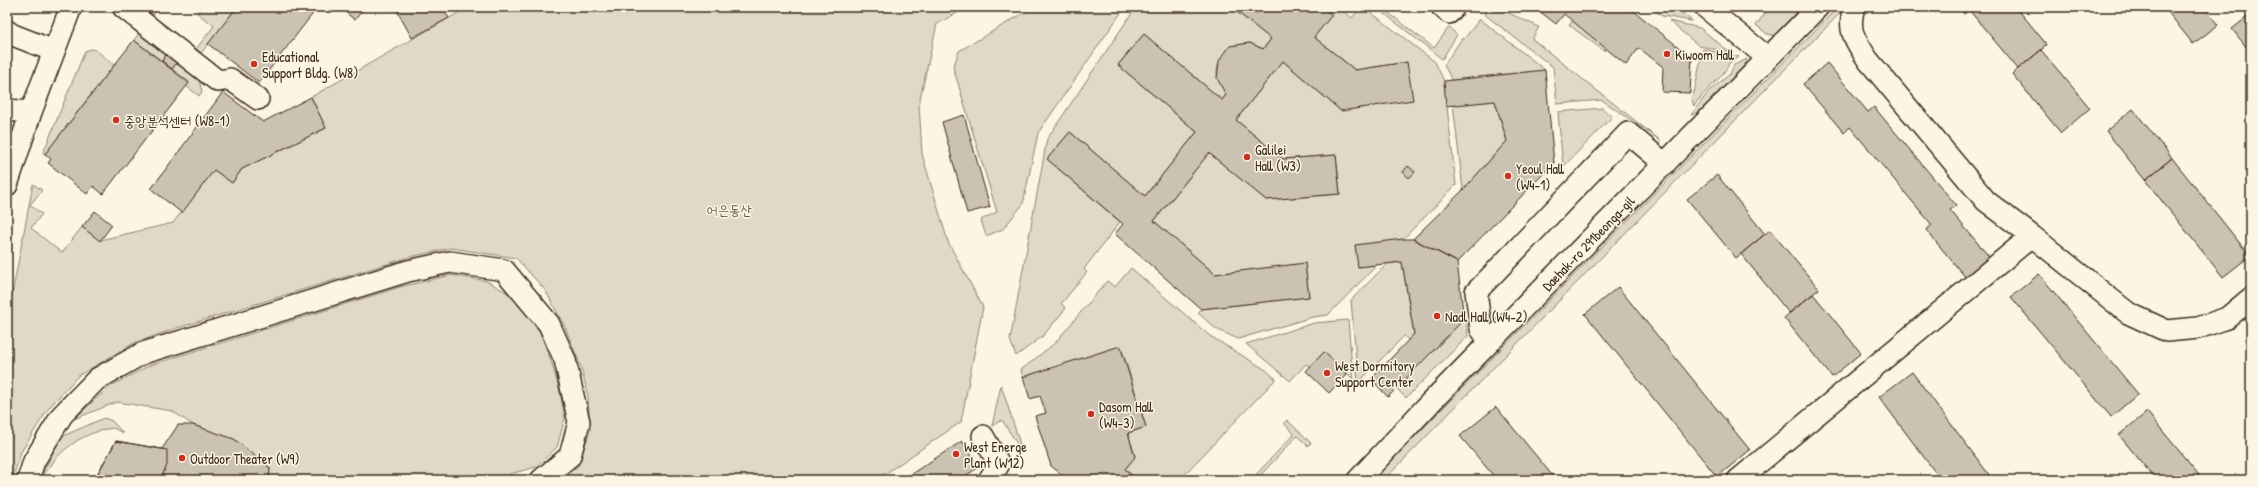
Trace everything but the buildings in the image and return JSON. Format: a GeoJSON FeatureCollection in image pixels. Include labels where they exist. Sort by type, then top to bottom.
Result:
{"type":"FeatureCollection","features":[{"type":"Feature","properties":{"kind":"street"},"geometry":{"type":"LineString","coordinates":[[7,185],[31,112],[71,7]]}},
{"type":"Feature","properties":{"kind":"street"},"geometry":{"type":"LineString","coordinates":[[123,7],[218,81],[230,79],[258,100]]}},
{"type":"Feature","properties":{"kind":"street"},"geometry":{"type":"LineString","coordinates":[[1442,7],[1449,13],[1454,7]]}},
{"type":"Feature","properties":{"kind":"street"},"geometry":{"type":"LineString","coordinates":[[1705,7],[1768,58]]}},
{"type":"Feature","properties":{"kind":"street","name":"Daehak-ro 291beonga-gil"},"geometry":{"type":"LineString","coordinates":[[1358,480],[1490,342],[1818,7]]}},
{"type":"Feature","properties":{"kind":"street"},"geometry":{"type":"LineString","coordinates":[[1854,7],[1850,22],[1853,34],[1855,40],[1868,60],[1986,200],[2128,313],[2167,331],[2198,328],[2227,318],[2251,298]]}},
{"type":"Feature","properties":{"kind":"street"},"geometry":{"type":"LineString","coordinates":[[7,30],[12,35],[54,51]]}},
{"type":"Feature","properties":{"kind":"street"},"geometry":{"type":"LineString","coordinates":[[7,110],[31,112]]}},
{"type":"Feature","properties":{"kind":"street"},"geometry":{"type":"LineString","coordinates":[[1490,342],[1481,329],[1476,292],[1628,133],[1665,164]]}},
{"type":"Feature","properties":{"kind":"street"},"geometry":{"type":"LineString","coordinates":[[1738,480],[2032,236]]}},
{"type":"Feature","properties":{"kind":"street"},"geometry":{"type":"LineString","coordinates":[[28,480],[34,460],[62,415],[97,379],[143,353],[318,297],[408,271],[450,262],[504,270],[549,324],[565,360],[579,422],[570,456],[541,480]]}},
{"type":"Feature","properties":{"kind":"street"},"geometry":{"type":"LineString","coordinates":[[983,436],[999,464],[989,480]]}},
{"type":"Feature","properties":{"kind":"green space"},"geometry":{"type":"Polygon","coordinates":[[[143,7],[160,7],[153,15],[143,7]]]}},
{"type":"Feature","properties":{"kind":"green space"},"geometry":{"type":"Polygon","coordinates":[[[202,7],[237,7],[201,53],[196,49],[214,26],[197,13],[202,7]]]}},
{"type":"Feature","properties":{"kind":"green space","name":"어은동산"},"geometry":{"type":"Polygon","coordinates":[[[464,7],[968,7],[937,24],[919,103],[922,154],[948,242],[983,307],[961,422],[876,480],[560,480],[579,465],[590,430],[588,396],[581,367],[565,327],[545,290],[516,258],[451,248],[410,257],[177,328],[134,343],[78,376],[48,409],[21,452],[12,480],[7,480],[7,321],[33,184],[42,190],[30,205],[42,214],[31,228],[62,253],[82,227],[100,240],[173,223],[214,170],[232,183],[242,169],[326,128],[311,97],[458,13],[464,7]]]}},
{"type":"Feature","properties":{"kind":"green space"},"geometry":{"type":"Polygon","coordinates":[[[1034,7],[1125,7],[1038,133],[1023,204],[1003,229],[986,236],[981,220],[997,212],[953,67],[959,51],[1034,7]]]}},
{"type":"Feature","properties":{"kind":"green space"},"geometry":{"type":"Polygon","coordinates":[[[1136,7],[1231,7],[1271,39],[1263,49],[1250,43],[1230,46],[1221,59],[1217,70],[1219,81],[1226,95],[1222,100],[1144,34],[1118,65],[1197,132],[1145,196],[1070,132],[1047,159],[1120,222],[1084,269],[1087,272],[1061,304],[1066,308],[1043,336],[1016,356],[1010,340],[1047,139],[1136,7]]]}},
{"type":"Feature","properties":{"kind":"green space"},"geometry":{"type":"Polygon","coordinates":[[[1328,7],[1339,7],[1352,18],[1361,7],[1364,7],[1435,62],[1444,81],[1456,185],[1403,239],[1358,267],[1377,265],[1328,315],[1313,317],[1238,339],[1216,329],[1198,313],[1201,309],[1309,297],[1305,264],[1215,274],[1154,221],[1209,153],[1266,200],[1340,194],[1336,155],[1283,159],[1236,120],[1283,61],[1341,111],[1407,62],[1355,70],[1314,37],[1331,15],[1326,10],[1328,7]]]}},
{"type":"Feature","properties":{"kind":"green space"},"geometry":{"type":"Polygon","coordinates":[[[1376,7],[1381,7],[1434,48],[1449,27],[1457,35],[1442,59],[1376,7]]]}},
{"type":"Feature","properties":{"kind":"green space"},"geometry":{"type":"Polygon","coordinates":[[[1490,7],[1502,7],[1500,9],[1539,27],[1532,39],[1661,141],[1602,100],[1557,104],[1553,67],[1484,14],[1490,7]]]}},
{"type":"Feature","properties":{"kind":"green space"},"geometry":{"type":"Polygon","coordinates":[[[1651,7],[1675,7],[1692,21],[1662,16],[1651,7]]]}},
{"type":"Feature","properties":{"kind":"green space"},"geometry":{"type":"Polygon","coordinates":[[[1770,7],[1806,7],[1778,36],[1767,34],[1756,25],[1770,7]]]}},
{"type":"Feature","properties":{"kind":"green space"},"geometry":{"type":"Polygon","coordinates":[[[1838,7],[1846,7],[1384,480],[1372,480],[1838,7]]]}},
{"type":"Feature","properties":{"kind":"green space"},"geometry":{"type":"Polygon","coordinates":[[[1480,19],[1545,70],[1452,80],[1444,65],[1462,38],[1464,39],[1480,19]]]}},
{"type":"Feature","properties":{"kind":"green space"},"geometry":{"type":"Polygon","coordinates":[[[1573,21],[1606,48],[1604,51],[1569,25],[1573,21]]]}},
{"type":"Feature","properties":{"kind":"green space"},"geometry":{"type":"Polygon","coordinates":[[[1669,21],[1700,28],[1729,52],[1699,46],[1669,21]]]}},
{"type":"Feature","properties":{"kind":"green space"},"geometry":{"type":"Polygon","coordinates":[[[140,32],[167,53],[162,61],[134,40],[140,32]]]}},
{"type":"Feature","properties":{"kind":"green space"},"geometry":{"type":"Polygon","coordinates":[[[91,49],[96,50],[114,65],[45,154],[43,153],[85,51],[91,49]]]}},
{"type":"Feature","properties":{"kind":"green space"},"geometry":{"type":"Polygon","coordinates":[[[1703,49],[1739,57],[1730,62],[1723,74],[1703,94],[1694,106],[1691,97],[1694,93],[1703,49]]]}},
{"type":"Feature","properties":{"kind":"green space"},"geometry":{"type":"Polygon","coordinates":[[[1747,59],[1740,72],[1714,99],[1697,113],[1691,115],[1709,91],[1730,74],[1734,65],[1747,59]]]}},
{"type":"Feature","properties":{"kind":"green space"},"geometry":{"type":"Polygon","coordinates":[[[178,61],[199,79],[202,92],[199,96],[186,86],[189,82],[172,69],[178,61]]]}},
{"type":"Feature","properties":{"kind":"green space"},"geometry":{"type":"Polygon","coordinates":[[[1495,101],[1507,141],[1463,190],[1453,104],[1495,101]]]}},
{"type":"Feature","properties":{"kind":"green space"},"geometry":{"type":"Polygon","coordinates":[[[1602,108],[1612,117],[1563,167],[1558,112],[1602,108]]]}},
{"type":"Feature","properties":{"kind":"green space"},"geometry":{"type":"Polygon","coordinates":[[[1402,262],[1414,334],[1408,340],[1404,336],[1358,383],[1351,300],[1387,264],[1402,262]]]}},
{"type":"Feature","properties":{"kind":"green space"},"geometry":{"type":"Polygon","coordinates":[[[1131,268],[1210,336],[1266,370],[1276,379],[1179,480],[1137,480],[1125,469],[1135,456],[1128,433],[1146,427],[1121,346],[1023,377],[1021,370],[1055,343],[1107,281],[1115,287],[1131,268]]]}},
{"type":"Feature","properties":{"kind":"green space"},"geometry":{"type":"Polygon","coordinates":[[[451,275],[487,281],[513,296],[540,332],[552,364],[560,392],[565,418],[557,447],[536,467],[510,474],[503,480],[269,480],[270,468],[234,439],[193,425],[172,411],[117,402],[74,419],[109,387],[150,365],[400,287],[451,275]]]}},
{"type":"Feature","properties":{"kind":"green space"},"geometry":{"type":"Polygon","coordinates":[[[1464,319],[1467,324],[1468,336],[1406,398],[1396,388],[1464,319]]]}},
{"type":"Feature","properties":{"kind":"green space"},"geometry":{"type":"Polygon","coordinates":[[[1348,320],[1353,379],[1324,352],[1311,367],[1306,364],[1290,381],[1246,344],[1314,323],[1348,320]]]}},
{"type":"Feature","properties":{"kind":"green space"},"geometry":{"type":"Polygon","coordinates":[[[1001,385],[1023,453],[1002,420],[992,426],[1001,385]]]}},
{"type":"Feature","properties":{"kind":"green space"},"geometry":{"type":"Polygon","coordinates":[[[104,418],[112,421],[123,433],[113,428],[98,431],[84,437],[64,450],[48,470],[42,474],[61,437],[104,418]]]}},
{"type":"Feature","properties":{"kind":"green space"},"geometry":{"type":"Polygon","coordinates":[[[1287,420],[1311,443],[1308,446],[1297,436],[1256,480],[1251,480],[1294,434],[1284,423],[1287,420]]]}},
{"type":"Feature","properties":{"kind":"place","name":"Kiwoom Hall"},"geometry":{"type":"Point","coordinates":[1667,54]}},
{"type":"Feature","properties":{"kind":"place","name":"Educational Support Bldg. (W8)"},"geometry":{"type":"Point","coordinates":[254,64]}},
{"type":"Feature","properties":{"kind":"place","name":"중앙분석센터 (W8-1)"},"geometry":{"type":"Point","coordinates":[116,120]}},
{"type":"Feature","properties":{"kind":"place","name":"Galilei Hall (W3)"},"geometry":{"type":"Point","coordinates":[1247,157]}},
{"type":"Feature","properties":{"kind":"place","name":"Yeoul Hall (W4-1)"},"geometry":{"type":"Point","coordinates":[1508,176]}},
{"type":"Feature","properties":{"kind":"place","name":"Nadl Hall (W4-2)"},"geometry":{"type":"Point","coordinates":[1437,316]}},
{"type":"Feature","properties":{"kind":"place","name":"West Dormitory Support Center"},"geometry":{"type":"Point","coordinates":[1327,373]}},
{"type":"Feature","properties":{"kind":"place","name":"Dasom Hall (W4-3)"},"geometry":{"type":"Point","coordinates":[1091,414]}},
{"type":"Feature","properties":{"kind":"place","name":"West Energe Plant (W12)"},"geometry":{"type":"Point","coordinates":[956,454]}},
{"type":"Feature","properties":{"kind":"place","name":"Outdoor Theater (W9)"},"geometry":{"type":"Point","coordinates":[182,458]}}]}
